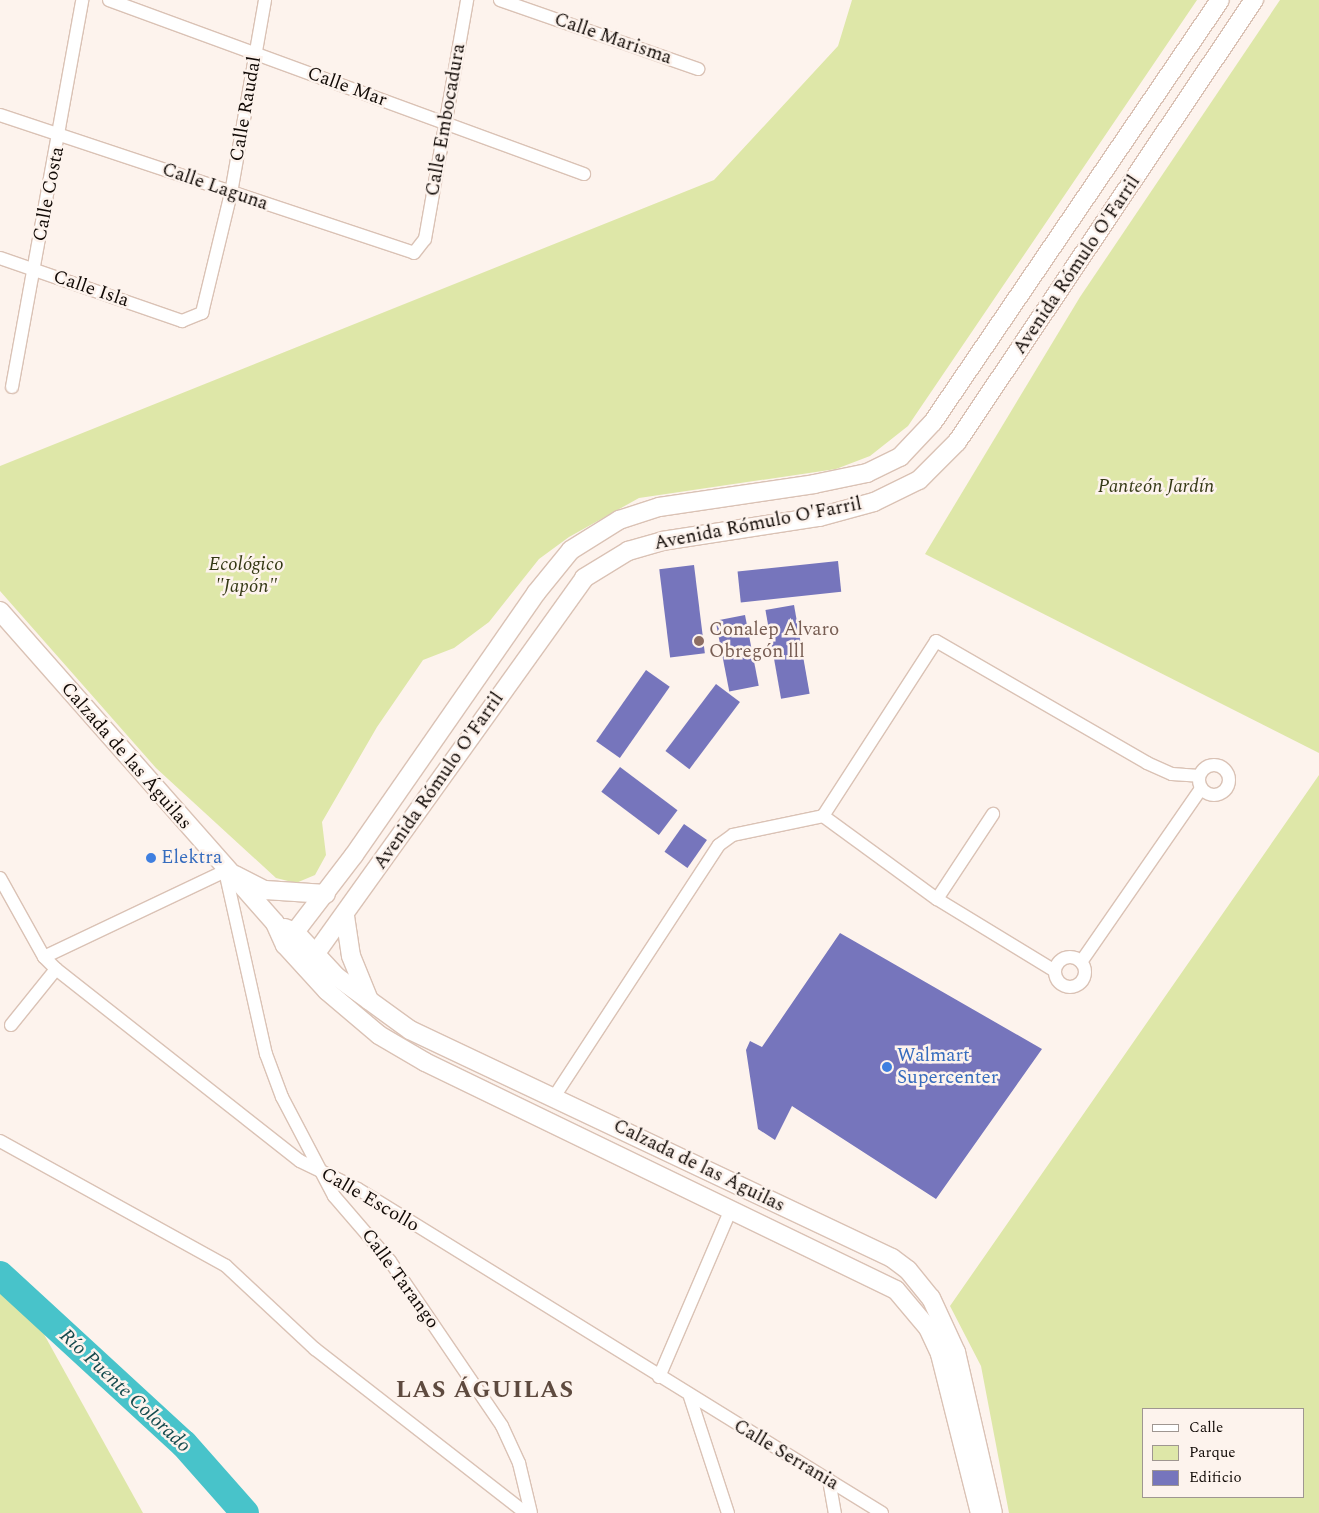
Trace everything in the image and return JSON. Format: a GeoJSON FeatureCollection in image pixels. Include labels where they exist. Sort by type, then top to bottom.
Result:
{"type":"FeatureCollection","features":[{"type":"Feature","properties":{"kind":"main road","name":"Avenida Rómulo O'Farril"},"geometry":{"type":"LineString","coordinates":[[290,938],[326,894],[552,570],[587,538],[659,507],[814,484],[867,473],[900,457],[933,422],[1220,0]]}},
{"type":"Feature","properties":{"kind":"main road","name":"Avenida Rómulo O'Farril"},"geometry":{"type":"LineString","coordinates":[[306,967],[365,888],[556,611],[584,578],[605,562],[662,541],[819,517],[874,502],[919,480],[944,454],[992,394],[1254,0]]}},
{"type":"Feature","properties":{"kind":"main road","name":"Calzada de las Águilas"},"geometry":{"type":"LineString","coordinates":[[0,610],[225,871],[290,938],[317,953],[372,1005],[410,1030],[892,1258],[919,1280],[956,1352],[993,1513]]}},
{"type":"Feature","properties":{"kind":"main road"},"geometry":{"type":"LineString","coordinates":[[225,871],[264,890],[326,894]]}},
{"type":"Feature","properties":{"kind":"main road"},"geometry":{"type":"LineString","coordinates":[[342,871],[365,888]]}},
{"type":"Feature","properties":{"kind":"main road"},"geometry":{"type":"LineString","coordinates":[[345,916],[350,956],[372,1005]]}},
{"type":"Feature","properties":{"kind":"main road","name":"Calzada de las Águilas"},"geometry":{"type":"LineString","coordinates":[[290,938],[306,967],[362,1022],[425,1062],[878,1279],[913,1309],[940,1354],[980,1513]]}},
{"type":"Feature","properties":{"kind":"street","name":"Calle Costa"},"geometry":{"type":"LineString","coordinates":[[12,387],[60,136],[82,0]]}},
{"type":"Feature","properties":{"kind":"street","name":"Calle Mar"},"geometry":{"type":"LineString","coordinates":[[109,0],[584,174]]}},
{"type":"Feature","properties":{"kind":"street","name":"Calle Raudal"},"geometry":{"type":"LineString","coordinates":[[182,321],[202,313],[207,301],[231,193],[265,0]]}},
{"type":"Feature","properties":{"kind":"street","name":"Calle Embocadura"},"geometry":{"type":"LineString","coordinates":[[425,239],[467,0]]}},
{"type":"Feature","properties":{"kind":"street","name":"Calle Marisma"},"geometry":{"type":"LineString","coordinates":[[500,0],[698,69]]}},
{"type":"Feature","properties":{"kind":"street","name":"Calle Laguna"},"geometry":{"type":"LineString","coordinates":[[0,115],[408,253],[420,249],[425,239]]}},
{"type":"Feature","properties":{"kind":"street","name":"Calle Isla"},"geometry":{"type":"LineString","coordinates":[[0,258],[182,321]]}},
{"type":"Feature","properties":{"kind":"street"},"geometry":{"type":"LineString","coordinates":[[554,1097],[719,845],[733,835],[823,816],[936,640],[1147,763],[1172,774],[1198,776],[1214,764],[1229,777],[1220,794],[1201,789]]}},
{"type":"Feature","properties":{"kind":"street"},"geometry":{"type":"LineString","coordinates":[[1081,962],[1201,789],[1198,776]]}},
{"type":"Feature","properties":{"kind":"street"},"geometry":{"type":"LineString","coordinates":[[937,899],[993,814]]}},
{"type":"Feature","properties":{"kind":"street"},"geometry":{"type":"LineString","coordinates":[[823,816],[937,899],[1055,970],[1062,985],[1078,985],[1085,970],[1081,962],[1065,958],[1055,970]]}},
{"type":"Feature","properties":{"kind":"street"},"geometry":{"type":"LineString","coordinates":[[44,957],[225,871]]}},
{"type":"Feature","properties":{"kind":"street","name":"Calle Tarango"},"geometry":{"type":"LineString","coordinates":[[225,871],[266,1054],[289,1112],[324,1173],[334,1196],[390,1261],[502,1426],[519,1463],[531,1513]]}},
{"type":"Feature","properties":{"kind":"street","name":"Calle Escollo"},"geometry":{"type":"LineString","coordinates":[[0,878],[44,957],[56,969],[270,1139],[324,1173],[358,1189],[690,1397]]}},
{"type":"Feature","properties":{"kind":"street"},"geometry":{"type":"LineString","coordinates":[[10,1025],[56,969]]}},
{"type":"Feature","properties":{"kind":"street"},"geometry":{"type":"LineString","coordinates":[[0,1141],[226,1266],[316,1349],[526,1513]]}},
{"type":"Feature","properties":{"kind":"street"},"geometry":{"type":"LineString","coordinates":[[659,1377],[731,1209]]}},
{"type":"Feature","properties":{"kind":"street"},"geometry":{"type":"LineString","coordinates":[[690,1397],[728,1513]]}},
{"type":"Feature","properties":{"kind":"street","name":"Calle Serrania"},"geometry":{"type":"LineString","coordinates":[[690,1397],[882,1513]]}},
{"type":"Feature","properties":{"kind":"street"},"geometry":{"type":"LineString","coordinates":[[829,1480],[835,1513]]}},
{"type":"Feature","properties":{"kind":"green space","name":"Ecológico \"Japón\""},"geometry":{"type":"Polygon","coordinates":[[[852,0],[1197,0],[908,426],[870,456],[836,469],[639,498],[569,537],[539,559],[489,622],[454,648],[423,660],[377,727],[322,822],[326,855],[315,875],[296,883],[276,878],[156,768],[0,591],[0,466],[714,180],[838,46],[852,0]]]}},
{"type":"Feature","properties":{"kind":"green space","name":"Panteón Jardín"},"geometry":{"type":"Polygon","coordinates":[[[1280,0],[1319,0],[1319,753],[925,554],[1080,297],[1280,0]]]}},
{"type":"Feature","properties":{"kind":"green space"},"geometry":{"type":"Polygon","coordinates":[[[1319,775],[1319,1513],[1009,1513],[981,1366],[950,1306],[1319,775]]]}},
{"type":"Feature","properties":{"kind":"green space"},"geometry":{"type":"Polygon","coordinates":[[[0,1271],[30,1309],[143,1513],[0,1513],[0,1271]]]}},
{"type":"Feature","properties":{"kind":"building"},"geometry":{"type":"Polygon","coordinates":[[[838,561],[841,592],[741,602],[738,572],[838,561]]]}},
{"type":"Feature","properties":{"kind":"building"},"geometry":{"type":"Polygon","coordinates":[[[694,565],[705,653],[670,658],[659,569],[694,565]]]}},
{"type":"Feature","properties":{"kind":"building"},"geometry":{"type":"Polygon","coordinates":[[[794,605],[810,694],[781,699],[765,610],[794,605]]]}},
{"type":"Feature","properties":{"kind":"building"},"geometry":{"type":"Polygon","coordinates":[[[745,615],[759,686],[729,691],[716,621],[745,615]]]}},
{"type":"Feature","properties":{"kind":"building"},"geometry":{"type":"Polygon","coordinates":[[[646,670],[670,687],[620,758],[596,741],[646,670]]]}},
{"type":"Feature","properties":{"kind":"building"},"geometry":{"type":"Polygon","coordinates":[[[716,684],[740,702],[689,769],[665,751],[716,684]]]}},
{"type":"Feature","properties":{"kind":"building"},"geometry":{"type":"Polygon","coordinates":[[[620,767],[678,810],[659,835],[601,792],[620,767]]]}},
{"type":"Feature","properties":{"kind":"building"},"geometry":{"type":"Polygon","coordinates":[[[684,824],[707,840],[687,868],[664,852],[684,824]]]}},
{"type":"Feature","properties":{"kind":"building"},"geometry":{"type":"Polygon","coordinates":[[[840,933],[1042,1049],[936,1199],[792,1106],[775,1140],[758,1129],[746,1050],[750,1041],[762,1047],[840,933]]]}},
{"type":"Feature","properties":{"kind":"waterway","name":"Río Puente Colorado"},"geometry":{"type":"LineString","coordinates":[[0,1275],[184,1444],[245,1513]]}},
{"type":"Feature","properties":{"kind":"place","name":"Conalep Alvaro Obregón lll"},"geometry":{"type":"Point","coordinates":[699,641]}},
{"type":"Feature","properties":{"kind":"place","name":"Elektra"},"geometry":{"type":"Point","coordinates":[151,858]}},
{"type":"Feature","properties":{"kind":"place","name":"Walmart Supercenter"},"geometry":{"type":"Point","coordinates":[887,1067]}},
{"type":"Feature","properties":{"kind":"district","name":"LAS ÁGUILAS"},"geometry":{"type":"Point","coordinates":[485,1391]}}]}
